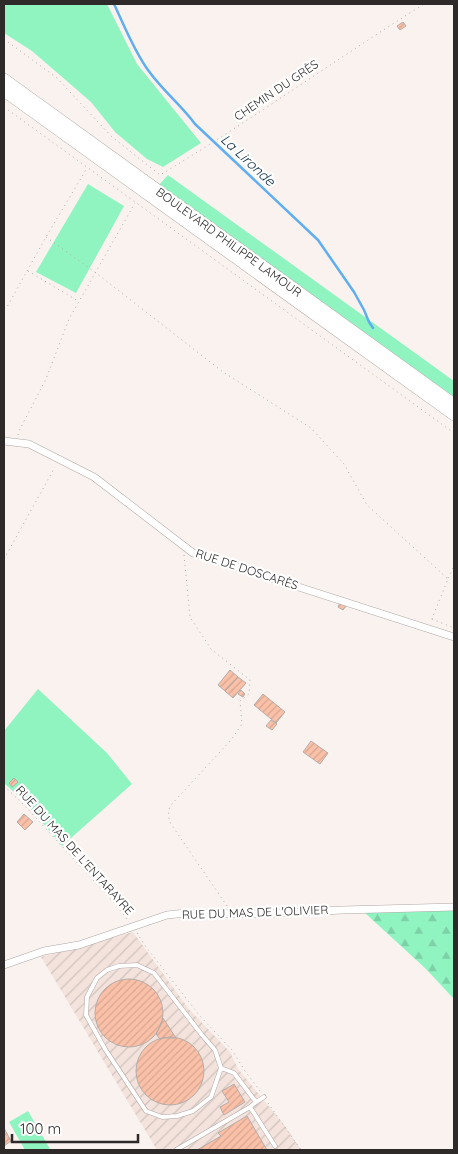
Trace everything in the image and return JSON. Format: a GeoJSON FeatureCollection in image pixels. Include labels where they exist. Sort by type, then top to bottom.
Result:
{"type":"FeatureCollection","features":[{"type":"Feature","properties":{"kind":"main road","name":"BOULEVARD PHILIPPE LAMOUR"},"geometry":{"type":"LineString","coordinates":[[4,79],[454,404]]}},
{"type":"Feature","properties":{"kind":"main road","name":"BOULEVARD PHILIPPE LAMOUR"},"geometry":{"type":"LineString","coordinates":[[4,91],[454,415]]}},
{"type":"Feature","properties":{"kind":"street","name":"RUE DE DOSCARÈS"},"geometry":{"type":"LineString","coordinates":[[4,441],[29,444],[94,477],[193,553],[454,637]]}},
{"type":"Feature","properties":{"kind":"street","name":"RUE DU MAS DE L'OLIVIER"},"geometry":{"type":"LineString","coordinates":[[4,965],[44,952],[79,945],[167,916],[454,907]]}},
{"type":"Feature","properties":{"kind":"lane"},"geometry":{"type":"LineString","coordinates":[[137,965],[154,974],[215,1050],[221,1068],[211,1097],[193,1111],[177,1116],[162,1117],[146,1111],[105,1049],[86,1015],[87,997],[97,978],[107,970],[119,966],[137,965]]}},
{"type":"Feature","properties":{"kind":"lane"},"geometry":{"type":"LineString","coordinates":[[221,1068],[234,1073],[256,1102]]}},
{"type":"Feature","properties":{"kind":"lane"},"geometry":{"type":"LineString","coordinates":[[176,1150],[264,1097]]}},
{"type":"Feature","properties":{"kind":"lane"},"geometry":{"type":"LineString","coordinates":[[250,1106],[275,1146]]}},
{"type":"Feature","properties":{"kind":"path","name":"CHEMIN DU GRÈS"},"geometry":{"type":"LineString","coordinates":[[4,39],[57,78],[111,136],[160,176],[424,4]]}},
{"type":"Feature","properties":{"kind":"path"},"geometry":{"type":"LineString","coordinates":[[4,107],[454,433]]}},
{"type":"Feature","properties":{"kind":"path"},"geometry":{"type":"LineString","coordinates":[[4,305],[8,307],[87,167]]}},
{"type":"Feature","properties":{"kind":"path"},"geometry":{"type":"LineString","coordinates":[[16,443],[19,431],[46,379],[69,320],[136,202]]}},
{"type":"Feature","properties":{"kind":"path"},"geometry":{"type":"LineString","coordinates":[[46,237],[96,273],[223,372],[311,428],[344,464],[367,505],[448,578]]}},
{"type":"Feature","properties":{"kind":"path"},"geometry":{"type":"LineString","coordinates":[[27,271],[79,302]]}},
{"type":"Feature","properties":{"kind":"path"},"geometry":{"type":"LineString","coordinates":[[4,559],[56,464]]}},
{"type":"Feature","properties":{"kind":"path"},"geometry":{"type":"LineString","coordinates":[[182,545],[190,618],[211,648],[250,680],[249,694],[240,701],[242,724],[230,740],[170,806],[168,818],[232,913]]}},
{"type":"Feature","properties":{"kind":"path"},"geometry":{"type":"LineString","coordinates":[[429,626],[454,566]]}},
{"type":"Feature","properties":{"kind":"path"},"geometry":{"type":"LineString","coordinates":[[432,618],[454,628]]}},
{"type":"Feature","properties":{"kind":"path","name":"RUE DU MAS DE L'ENTARAYRE"},"geometry":{"type":"LineString","coordinates":[[4,786],[109,897],[191,1005],[232,1050],[244,1071],[301,1150]]}},
{"type":"Feature","properties":{"kind":"shaded area"},"geometry":{"type":"Polygon","coordinates":[[[133,932],[188,1008],[230,1052],[238,1069],[285,1126],[301,1150],[157,1150],[41,957],[133,932]]]}},
{"type":"Feature","properties":{"kind":"green space"},"geometry":{"type":"Polygon","coordinates":[[[4,4],[107,4],[137,64],[201,143],[163,167],[147,159],[115,132],[91,102],[32,51],[4,33],[4,4]]]}},
{"type":"Feature","properties":{"kind":"green space"},"geometry":{"type":"Polygon","coordinates":[[[168,175],[454,381],[454,397],[159,185],[168,175]]]}},
{"type":"Feature","properties":{"kind":"green space"},"geometry":{"type":"Polygon","coordinates":[[[88,184],[124,206],[76,293],[36,272],[88,184]]]}},
{"type":"Feature","properties":{"kind":"green space"},"geometry":{"type":"Polygon","coordinates":[[[38,689],[107,753],[132,784],[62,846],[27,804],[4,783],[4,731],[38,689]]]}},
{"type":"Feature","properties":{"kind":"green space"},"geometry":{"type":"Polygon","coordinates":[[[454,910],[454,999],[426,969],[364,912],[454,910]]]}},
{"type":"Feature","properties":{"kind":"green space"},"geometry":{"type":"Polygon","coordinates":[[[28,1111],[50,1149],[25,1150],[9,1122],[28,1111]]]}},
{"type":"Feature","properties":{"kind":"building"},"geometry":{"type":"Polygon","coordinates":[[[403,22],[406,26],[400,30],[397,26],[403,22]]]}},
{"type":"Feature","properties":{"kind":"building"},"geometry":{"type":"Polygon","coordinates":[[[340,603],[346,606],[343,610],[338,607],[340,603]]]}},
{"type":"Feature","properties":{"kind":"building"},"geometry":{"type":"Polygon","coordinates":[[[230,670],[238,677],[225,691],[218,685],[230,670]]]}},
{"type":"Feature","properties":{"kind":"building"},"geometry":{"type":"Polygon","coordinates":[[[238,677],[246,683],[233,698],[225,691],[238,677]]]}},
{"type":"Feature","properties":{"kind":"building"},"geometry":{"type":"Polygon","coordinates":[[[241,690],[245,694],[243,697],[238,694],[241,690]]]}},
{"type":"Feature","properties":{"kind":"building"},"geometry":{"type":"Polygon","coordinates":[[[263,694],[285,712],[276,723],[254,705],[263,694]]]}},
{"type":"Feature","properties":{"kind":"building"},"geometry":{"type":"Polygon","coordinates":[[[271,720],[277,724],[272,730],[266,726],[271,720]]]}},
{"type":"Feature","properties":{"kind":"building"},"geometry":{"type":"Polygon","coordinates":[[[311,741],[328,753],[320,764],[303,752],[311,741]]]}},
{"type":"Feature","properties":{"kind":"building"},"geometry":{"type":"Polygon","coordinates":[[[14,778],[18,782],[12,787],[9,783],[14,778]]]}},
{"type":"Feature","properties":{"kind":"building"},"geometry":{"type":"Polygon","coordinates":[[[24,814],[33,822],[25,830],[17,822],[24,814]]]}},
{"type":"Feature","properties":{"kind":"building"},"geometry":{"type":"Polygon","coordinates":[[[129,979],[142,982],[153,989],[160,1000],[163,1013],[160,1026],[153,1037],[142,1044],[129,1047],[116,1044],[105,1037],[98,1026],[95,1013],[98,1000],[105,989],[116,982],[129,979]]]}},
{"type":"Feature","properties":{"kind":"building"},"geometry":{"type":"Polygon","coordinates":[[[163,1018],[176,1038],[160,1039],[156,1034],[163,1018]]]}},
{"type":"Feature","properties":{"kind":"building"},"geometry":{"type":"Polygon","coordinates":[[[170,1037],[183,1040],[194,1047],[201,1058],[204,1071],[201,1084],[194,1095],[183,1102],[170,1105],[157,1102],[146,1095],[139,1084],[136,1071],[139,1058],[146,1047],[157,1040],[170,1037]]]}},
{"type":"Feature","properties":{"kind":"building"},"geometry":{"type":"Polygon","coordinates":[[[234,1084],[245,1102],[224,1115],[220,1107],[229,1102],[222,1091],[234,1084]]]}},
{"type":"Feature","properties":{"kind":"building"},"geometry":{"type":"Polygon","coordinates":[[[247,1116],[267,1150],[197,1150],[221,1136],[218,1133],[247,1116]]]}},
{"type":"Feature","properties":{"kind":"building"},"geometry":{"type":"Polygon","coordinates":[[[4,1128],[11,1141],[4,1146],[4,1128]]]}},
{"type":"Feature","properties":{"kind":"waterway","name":"La Lironde"},"geometry":{"type":"LineString","coordinates":[[114,4],[138,55],[153,77],[195,124],[318,240],[354,292],[373,328]]}}]}
